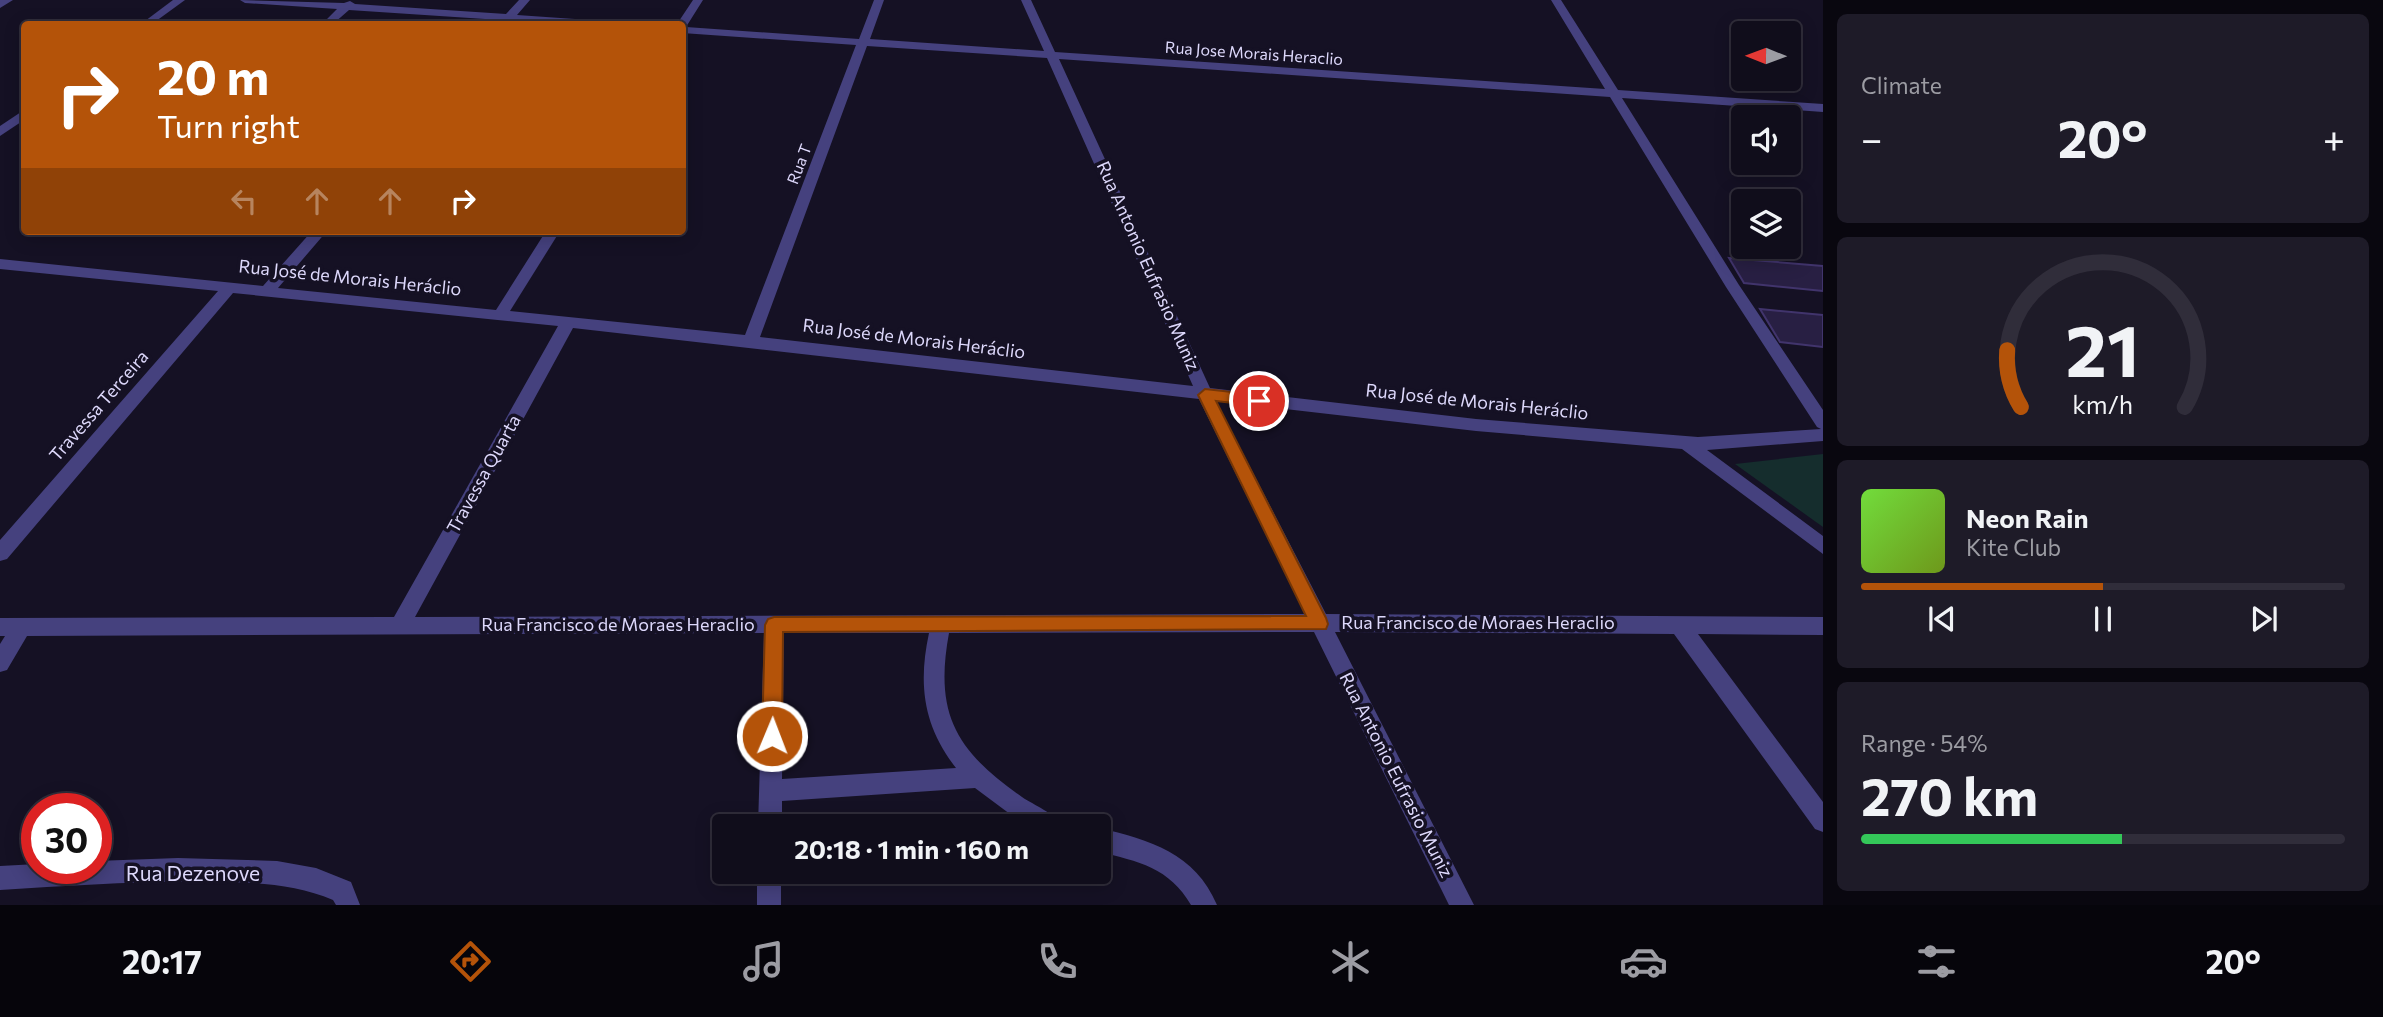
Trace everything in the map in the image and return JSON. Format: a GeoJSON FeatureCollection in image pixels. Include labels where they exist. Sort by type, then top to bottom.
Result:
{"type":"FeatureCollection","features":[{"type":"Feature","properties":{"kind":"street"},"geometry":{"type":"LineString","coordinates":[[0,5],[8,0]]}},
{"type":"Feature","properties":{"kind":"street"},"geometry":{"type":"LineString","coordinates":[[150,21],[180,0]]}},
{"type":"Feature","properties":{"kind":"street"},"geometry":{"type":"LineString","coordinates":[[245,0],[351,4],[506,21],[524,0]]}},
{"type":"Feature","properties":{"kind":"street"},"geometry":{"type":"LineString","coordinates":[[686,21],[698,0]]}},
{"type":"Feature","properties":{"kind":"street","name":"Rua T"},"geometry":{"type":"LineString","coordinates":[[751,341],[879,0]]}},
{"type":"Feature","properties":{"kind":"street","name":"Rua Antonio Eufrasio Muniz"},"geometry":{"type":"LineString","coordinates":[[1026,0],[1054,55],[1205,395],[1462,905]]}},
{"type":"Feature","properties":{"kind":"street"},"geometry":{"type":"LineString","coordinates":[[1556,0],[1733,287],[1823,422]]}},
{"type":"Feature","properties":{"kind":"street"},"geometry":{"type":"LineString","coordinates":[[331,21],[351,4]]}},
{"type":"Feature","properties":{"kind":"street","name":"Rua Jose Morais Heraclio"},"geometry":{"type":"LineString","coordinates":[[686,27],[1823,108]]}},
{"type":"Feature","properties":{"kind":"street"},"geometry":{"type":"LineString","coordinates":[[0,132],[21,116]]}},
{"type":"Feature","properties":{"kind":"street"},"geometry":{"type":"LineString","coordinates":[[268,290],[316,235]]}},
{"type":"Feature","properties":{"kind":"street"},"geometry":{"type":"LineString","coordinates":[[500,315],[550,235]]}},
{"type":"Feature","properties":{"kind":"street","name":"Rua José de Morais Heráclio"},"geometry":{"type":"LineString","coordinates":[[0,264],[751,341],[1476,425],[1685,443],[1823,435]]}},
{"type":"Feature","properties":{"kind":"street","name":"Travessa Terceira"},"geometry":{"type":"LineString","coordinates":[[0,553],[230,287]]}},
{"type":"Feature","properties":{"kind":"street","name":"Travessa Quarta"},"geometry":{"type":"LineString","coordinates":[[400,626],[568,322]]}},
{"type":"Feature","properties":{"kind":"street"},"geometry":{"type":"LineString","coordinates":[[1685,443],[1823,546]]}},
{"type":"Feature","properties":{"kind":"street","name":"Rua Francisco de Moraes Heraclio"},"geometry":{"type":"LineString","coordinates":[[0,627],[1319,624],[1823,626]]}},
{"type":"Feature","properties":{"kind":"street"},"geometry":{"type":"LineString","coordinates":[[1678,624],[1823,821]]}},
{"type":"Feature","properties":{"kind":"street"},"geometry":{"type":"LineString","coordinates":[[770,814],[774,625]]}},
{"type":"Feature","properties":{"kind":"street"},"geometry":{"type":"LineString","coordinates":[[940,626],[932,678],[939,719],[957,750],[980,777],[1024,814]]}},
{"type":"Feature","properties":{"kind":"street"},"geometry":{"type":"LineString","coordinates":[[0,663],[21,627]]}},
{"type":"Feature","properties":{"kind":"street"},"geometry":{"type":"LineString","coordinates":[[771,791],[980,777]]}},
{"type":"Feature","properties":{"kind":"street"},"geometry":{"type":"LineString","coordinates":[[1111,843],[1162,858],[1192,880],[1205,905]]}},
{"type":"Feature","properties":{"kind":"street","name":"Rua Dezenove"},"geometry":{"type":"LineString","coordinates":[[0,878],[236,871],[307,878],[334,885],[345,898]]}},
{"type":"Feature","properties":{"kind":"street"},"geometry":{"type":"LineString","coordinates":[[769,884],[769,905]]}},
{"type":"Feature","properties":{"kind":"green space"},"geometry":{"type":"Polygon","coordinates":[[[1823,454],[1823,527],[1735,464],[1823,454]]]}},
{"type":"Feature","properties":{"kind":"building"},"geometry":{"type":"Polygon","coordinates":[[[1729,258],[1823,266],[1823,291],[1744,283],[1729,258]]]}},
{"type":"Feature","properties":{"kind":"building"},"geometry":{"type":"Polygon","coordinates":[[[1760,309],[1823,315],[1823,347],[1780,342],[1760,309]]]}},
{"type":"Feature","properties":{"kind":"route"},"geometry":{"type":"LineString","coordinates":[[772,736],[774,625],[1319,624],[1205,395],[1259,401]]}}]}
